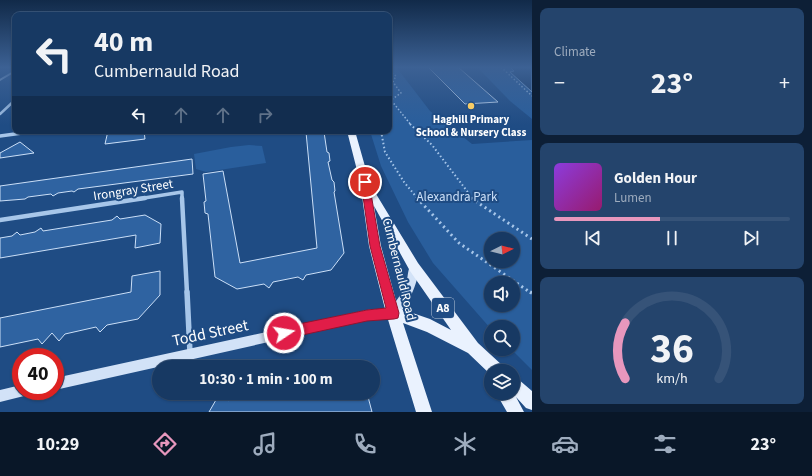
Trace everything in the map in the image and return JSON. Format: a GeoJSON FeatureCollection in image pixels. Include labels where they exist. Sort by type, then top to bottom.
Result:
{"type":"FeatureCollection","features":[{"type":"Feature","properties":{"kind":"main road","name":"Cumbernauld Road"},"geometry":{"type":"LineString","coordinates":[[352,134],[365,182],[375,246],[424,412]]}},
{"type":"Feature","properties":{"kind":"main road","name":"A8"},"geometry":{"type":"LineString","coordinates":[[365,182],[414,268],[484,364]]}},
{"type":"Feature","properties":{"kind":"main road"},"geometry":{"type":"LineString","coordinates":[[394,313],[430,326],[473,348],[490,364]]}},
{"type":"Feature","properties":{"kind":"main road"},"geometry":{"type":"LineString","coordinates":[[520,391],[532,402]]}},
{"type":"Feature","properties":{"kind":"main road"},"geometry":{"type":"LineString","coordinates":[[508,400],[516,412]]}},
{"type":"Feature","properties":{"kind":"street"},"geometry":{"type":"LineString","coordinates":[[0,114],[12,103]]}},
{"type":"Feature","properties":{"kind":"street"},"geometry":{"type":"LineString","coordinates":[[0,136],[15,134]]}},
{"type":"Feature","properties":{"kind":"street","name":"Irongray Street"},"geometry":{"type":"LineString","coordinates":[[0,220],[182,192],[190,353]]}},
{"type":"Feature","properties":{"kind":"street"},"geometry":{"type":"LineString","coordinates":[[394,313],[404,299],[413,278],[414,268]]}},
{"type":"Feature","properties":{"kind":"street","name":"Todd Street"},"geometry":{"type":"LineString","coordinates":[[64,382],[190,353],[367,316],[394,313]]}},
{"type":"Feature","properties":{"kind":"street"},"geometry":{"type":"LineString","coordinates":[[0,396],[12,394]]}},
{"type":"Feature","properties":{"kind":"path"},"geometry":{"type":"LineString","coordinates":[[392,98],[401,92],[397,86]]}},
{"type":"Feature","properties":{"kind":"path"},"geometry":{"type":"LineString","coordinates":[[522,86],[532,96]]}},
{"type":"Feature","properties":{"kind":"path"},"geometry":{"type":"LineString","coordinates":[[392,102],[412,127],[432,145],[470,197],[532,239]]}},
{"type":"Feature","properties":{"kind":"path"},"geometry":{"type":"LineString","coordinates":[[382,134],[385,152],[404,182],[432,215],[459,243],[532,294]]}},
{"type":"Feature","properties":{"kind":"green space","name":"Alexandra Park"},"geometry":{"type":"Polygon","coordinates":[[[392,86],[411,86],[430,111],[472,144],[532,140],[532,370],[518,356],[520,356],[520,320],[484,321],[433,263],[408,222],[381,166],[371,134],[392,134],[392,86]]]}},
{"type":"Feature","properties":{"kind":"green space"},"geometry":{"type":"Polygon","coordinates":[[[496,86],[532,86],[532,119],[510,101],[496,86]]]}},
{"type":"Feature","properties":{"kind":"green space"},"geometry":{"type":"Polygon","coordinates":[[[249,145],[262,146],[266,163],[206,172],[196,169],[194,154],[249,145]]]}},
{"type":"Feature","properties":{"kind":"shaded area"},"geometry":{"type":"Polygon","coordinates":[[[526,86],[532,86],[532,92],[526,86]]]}},
{"type":"Feature","properties":{"kind":"building"},"geometry":{"type":"Polygon","coordinates":[[[447,86],[480,86],[498,102],[465,104],[447,86]]]}},
{"type":"Feature","properties":{"kind":"building"},"geometry":{"type":"Polygon","coordinates":[[[107,134],[144,134],[145,139],[105,144],[107,134]]]}},
{"type":"Feature","properties":{"kind":"building"},"geometry":{"type":"Polygon","coordinates":[[[306,134],[324,134],[327,152],[329,153],[330,161],[328,162],[332,180],[334,182],[334,192],[344,253],[331,270],[306,275],[303,280],[298,277],[273,282],[269,288],[264,284],[237,289],[215,277],[208,214],[205,213],[204,202],[206,201],[203,174],[223,171],[240,263],[317,248],[306,134]]]}},
{"type":"Feature","properties":{"kind":"building"},"geometry":{"type":"Polygon","coordinates":[[[20,142],[34,153],[0,158],[0,153],[20,142]]]}},
{"type":"Feature","properties":{"kind":"building"},"geometry":{"type":"Polygon","coordinates":[[[192,159],[193,174],[78,189],[74,192],[58,193],[53,196],[51,194],[28,197],[25,199],[0,201],[0,186],[192,159]]]}},
{"type":"Feature","properties":{"kind":"building"},"geometry":{"type":"Polygon","coordinates":[[[145,215],[161,224],[160,243],[135,248],[136,235],[0,258],[0,238],[12,236],[17,232],[20,235],[35,232],[41,228],[43,231],[112,220],[117,216],[120,219],[145,215]]]}},
{"type":"Feature","properties":{"kind":"building"},"geometry":{"type":"Polygon","coordinates":[[[160,271],[160,295],[138,319],[107,325],[100,332],[96,327],[65,334],[59,341],[52,333],[42,344],[38,339],[0,347],[0,318],[131,292],[132,276],[160,271]]]}},
{"type":"Feature","properties":{"kind":"building"},"geometry":{"type":"Polygon","coordinates":[[[216,400],[369,400],[372,412],[209,412],[216,400]]]}},
{"type":"Feature","properties":{"kind":"place","name":"Haghill Primary School & Nursery Class"},"geometry":{"type":"Point","coordinates":[471,106]}},
{"type":"Feature","properties":{"kind":"route"},"geometry":{"type":"LineString","coordinates":[[284,333],[367,316],[394,313],[375,246],[365,182]]}}]}
